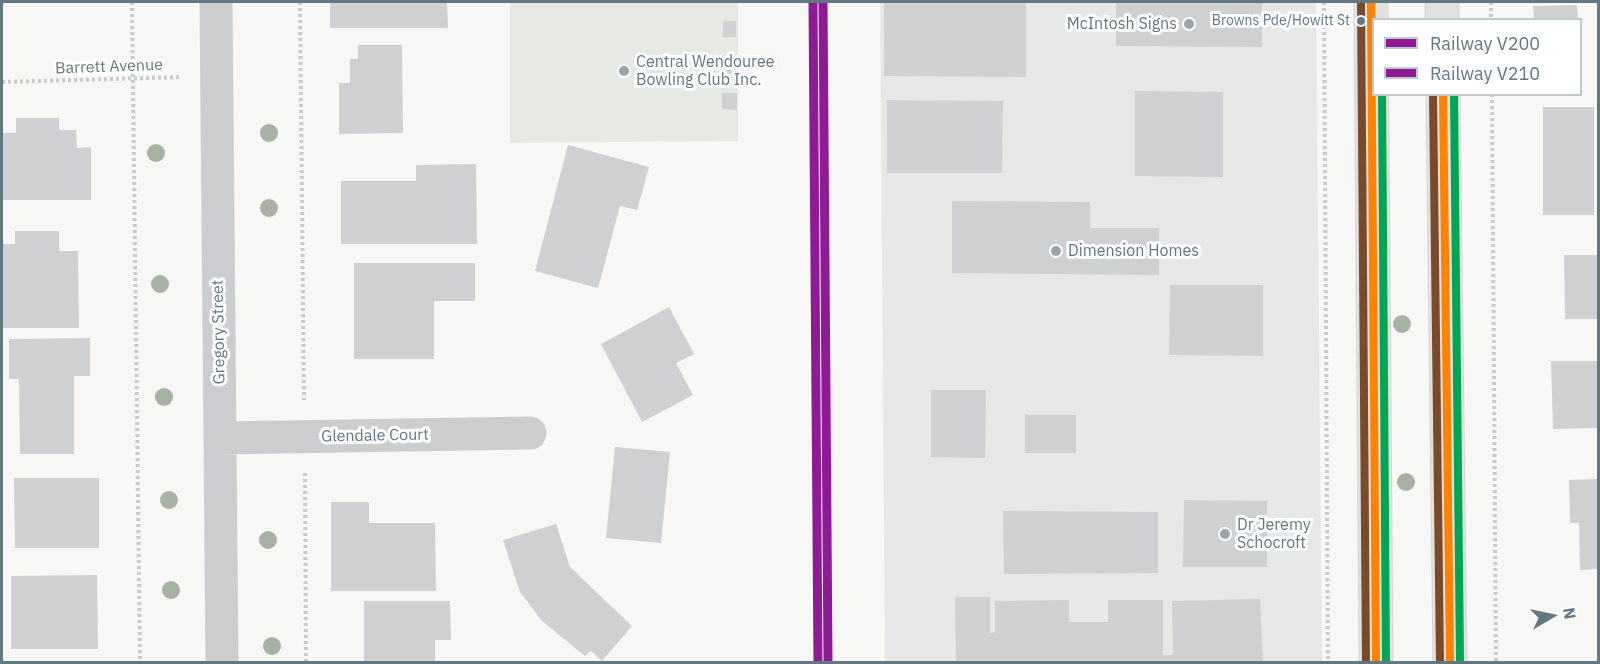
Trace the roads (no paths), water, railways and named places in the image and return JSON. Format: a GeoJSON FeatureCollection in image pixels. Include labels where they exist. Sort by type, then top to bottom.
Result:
{"type":"FeatureCollection","features":[{"type":"Feature","properties":{"kind":"main road"},"geometry":{"type":"LineString","coordinates":[[1371,2],[1376,663]]}},
{"type":"Feature","properties":{"kind":"main road"},"geometry":{"type":"LineString","coordinates":[[1442,2],[1442,18]]}},
{"type":"Feature","properties":{"kind":"main road"},"geometry":{"type":"LineString","coordinates":[[1443,96],[1450,663]]}},
{"type":"Feature","properties":{"kind":"street","name":"Gregory Street"},"geometry":{"type":"LineString","coordinates":[[216,2],[222,663]]}},
{"type":"Feature","properties":{"kind":"street","name":"Glendale Court"},"geometry":{"type":"LineString","coordinates":[[220,438],[530,433]]}},
{"type":"Feature","properties":{"kind":"rail line","name":"V210"},"geometry":{"type":"LineString","coordinates":[[813,2],[818,662]]}},
{"type":"Feature","properties":{"kind":"rail line","name":"V200"},"geometry":{"type":"LineString","coordinates":[[823,2],[828,662]]}},
{"type":"Feature","properties":{"kind":"place","name":"Browns Pde/Howitt St"},"geometry":{"type":"Point","coordinates":[1361,21]}},
{"type":"Feature","properties":{"kind":"place","name":"McIntosh Signs"},"geometry":{"type":"Point","coordinates":[1189,24]}},
{"type":"Feature","properties":{"kind":"place","name":"Central Wendouree Bowling Club Inc."},"geometry":{"type":"Point","coordinates":[624,71]}},
{"type":"Feature","properties":{"kind":"place","name":"Dimension Homes"},"geometry":{"type":"Point","coordinates":[1056,251]}},
{"type":"Feature","properties":{"kind":"place","name":"Dr Jeremy Schocroft"},"geometry":{"type":"Point","coordinates":[1225,534]}}]}
